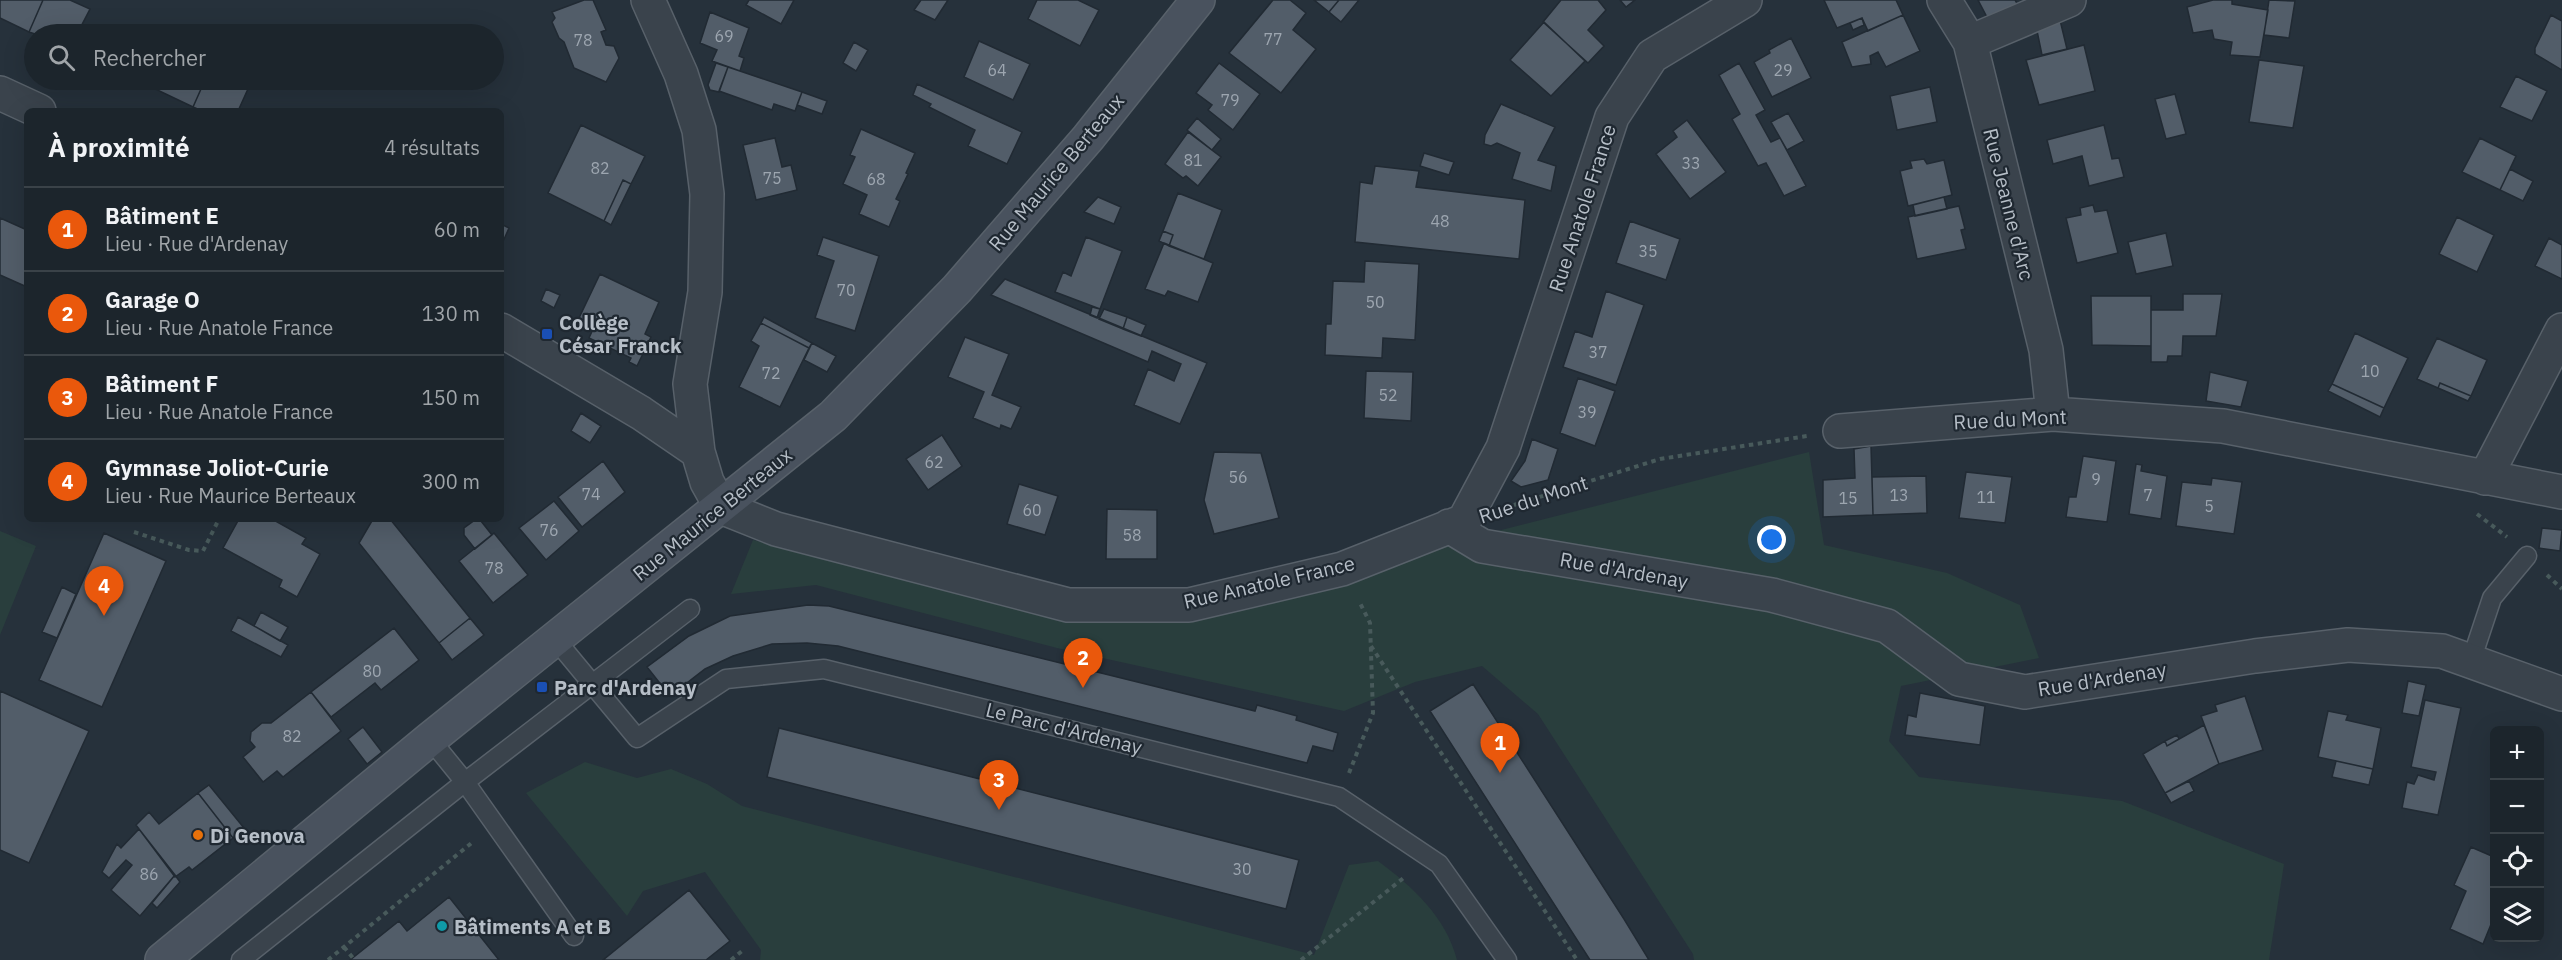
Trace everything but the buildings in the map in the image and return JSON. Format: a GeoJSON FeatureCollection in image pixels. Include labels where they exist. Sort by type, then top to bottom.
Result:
{"type":"FeatureCollection","features":[{"type":"Feature","properties":{"kind":"main road","name":"Rue Maurice Berteaux"},"geometry":{"type":"LineString","coordinates":[[162,960],[430,739],[833,416],[957,289],[1088,138],[1198,0]]}},
{"type":"Feature","properties":{"kind":"street"},"geometry":{"type":"LineString","coordinates":[[648,0],[681,74],[699,130],[707,194],[705,292],[690,384],[698,452],[707,482],[721,507]]}},
{"type":"Feature","properties":{"kind":"street","name":"Rue Anatole France"},"geometry":{"type":"LineString","coordinates":[[721,507],[777,529],[1068,605],[1189,605],[1342,569],[1456,524],[1503,448],[1612,117],[1652,56],[1745,0]]}},
{"type":"Feature","properties":{"kind":"street","name":"Rue Jeanne d'Arc"},"geometry":{"type":"LineString","coordinates":[[1944,0],[1970,42],[2046,350],[2054,414]]}},
{"type":"Feature","properties":{"kind":"street"},"geometry":{"type":"LineString","coordinates":[[1970,42],[2070,0]]}},
{"type":"Feature","properties":{"kind":"street"},"geometry":{"type":"LineString","coordinates":[[0,93],[32,108]]}},
{"type":"Feature","properties":{"kind":"street"},"geometry":{"type":"LineString","coordinates":[[2485,478],[2562,330]]}},
{"type":"Feature","properties":{"kind":"street"},"geometry":{"type":"LineString","coordinates":[[504,332],[641,413],[698,452]]}},
{"type":"Feature","properties":{"kind":"street","name":"Rue du Mont"},"geometry":{"type":"LineString","coordinates":[[1840,431],[2054,414],[2223,426],[2562,492]]}},
{"type":"Feature","properties":{"kind":"street","name":"Rue d'Ardenay"},"geometry":{"type":"LineString","coordinates":[[1456,524],[1482,546],[1772,595],[1887,626],[1959,679],[2025,692],[2244,657],[2348,645],[2442,651],[2562,694]]}},
{"type":"Feature","properties":{"kind":"lane"},"geometry":{"type":"LineString","coordinates":[[2471,661],[2492,598],[2527,556]]}},
{"type":"Feature","properties":{"kind":"lane"},"geometry":{"type":"LineString","coordinates":[[241,960],[465,782],[690,609]]}},
{"type":"Feature","properties":{"kind":"lane"},"geometry":{"type":"LineString","coordinates":[[555,639],[594,685]]}},
{"type":"Feature","properties":{"kind":"lane","name":"Le Parc d'Ardenay"},"geometry":{"type":"LineString","coordinates":[[594,685],[637,738],[726,679],[824,669],[1339,797],[1439,864],[1507,960]]}},
{"type":"Feature","properties":{"kind":"lane"},"geometry":{"type":"LineString","coordinates":[[430,739],[465,782],[574,936]]}},
{"type":"Feature","properties":{"kind":"path","name":"Rue du Mont"},"geometry":{"type":"LineString","coordinates":[[1456,524],[1660,459],[1840,431]]}},
{"type":"Feature","properties":{"kind":"path"},"geometry":{"type":"LineString","coordinates":[[134,532],[189,550],[203,551],[218,522]]}},
{"type":"Feature","properties":{"kind":"path"},"geometry":{"type":"LineString","coordinates":[[1339,797],[1373,713],[1370,623],[1342,569]]}},
{"type":"Feature","properties":{"kind":"path"},"geometry":{"type":"LineString","coordinates":[[1371,646],[1577,960]]}},
{"type":"Feature","properties":{"kind":"path"},"geometry":{"type":"LineString","coordinates":[[328,960],[494,824]]}},
{"type":"Feature","properties":{"kind":"path"},"geometry":{"type":"LineString","coordinates":[[1301,960],[1429,858]]}},
{"type":"Feature","properties":{"kind":"path"},"geometry":{"type":"LineString","coordinates":[[344,947],[353,958]]}},
{"type":"Feature","properties":{"kind":"path"},"geometry":{"type":"LineString","coordinates":[[731,960],[742,951]]}},
{"type":"Feature","properties":{"kind":"green space"},"geometry":{"type":"Polygon","coordinates":[[[1809,452],[1824,545],[1947,573],[2020,605],[2039,658],[1901,686],[1889,741],[1919,777],[2122,801],[2284,864],[2269,960],[1694,960],[1693,954],[1538,714],[1482,666],[1415,682],[1344,711],[1057,648],[816,585],[731,594],[753,540],[1099,623],[1184,623],[1446,544],[1809,452]]]}},
{"type":"Feature","properties":{"kind":"green space"},"geometry":{"type":"Polygon","coordinates":[[[0,531],[36,546],[0,635],[0,531]]]}},
{"type":"Feature","properties":{"kind":"green space"},"geometry":{"type":"Polygon","coordinates":[[[585,762],[637,778],[671,769],[707,784],[742,806],[1314,955],[1349,865],[1378,861],[1404,881],[1426,904],[1445,930],[1457,960],[760,960],[761,950],[705,872],[643,891],[627,916],[526,793],[585,762]]]}},
{"type":"Feature","properties":{"kind":"place","name":"Collège César Franck"},"geometry":{"type":"Point","coordinates":[547,334]}},
{"type":"Feature","properties":{"kind":"place","name":"Gymnase Joliot-Curie"},"geometry":{"type":"Point","coordinates":[104,616]}},
{"type":"Feature","properties":{"kind":"place","name":"Parc d'Ardenay"},"geometry":{"type":"Point","coordinates":[542,687]}},
{"type":"Feature","properties":{"kind":"place","name":"Garage O"},"geometry":{"type":"Point","coordinates":[1083,688]}},
{"type":"Feature","properties":{"kind":"place","name":"Bâtiment E"},"geometry":{"type":"Point","coordinates":[1500,773]}},
{"type":"Feature","properties":{"kind":"place","name":"Bâtiment F"},"geometry":{"type":"Point","coordinates":[999,810]}},
{"type":"Feature","properties":{"kind":"place","name":"Di Genova"},"geometry":{"type":"Point","coordinates":[198,835]}},
{"type":"Feature","properties":{"kind":"place","name":"Bâtiments A et B"},"geometry":{"type":"Point","coordinates":[442,926]}}]}
